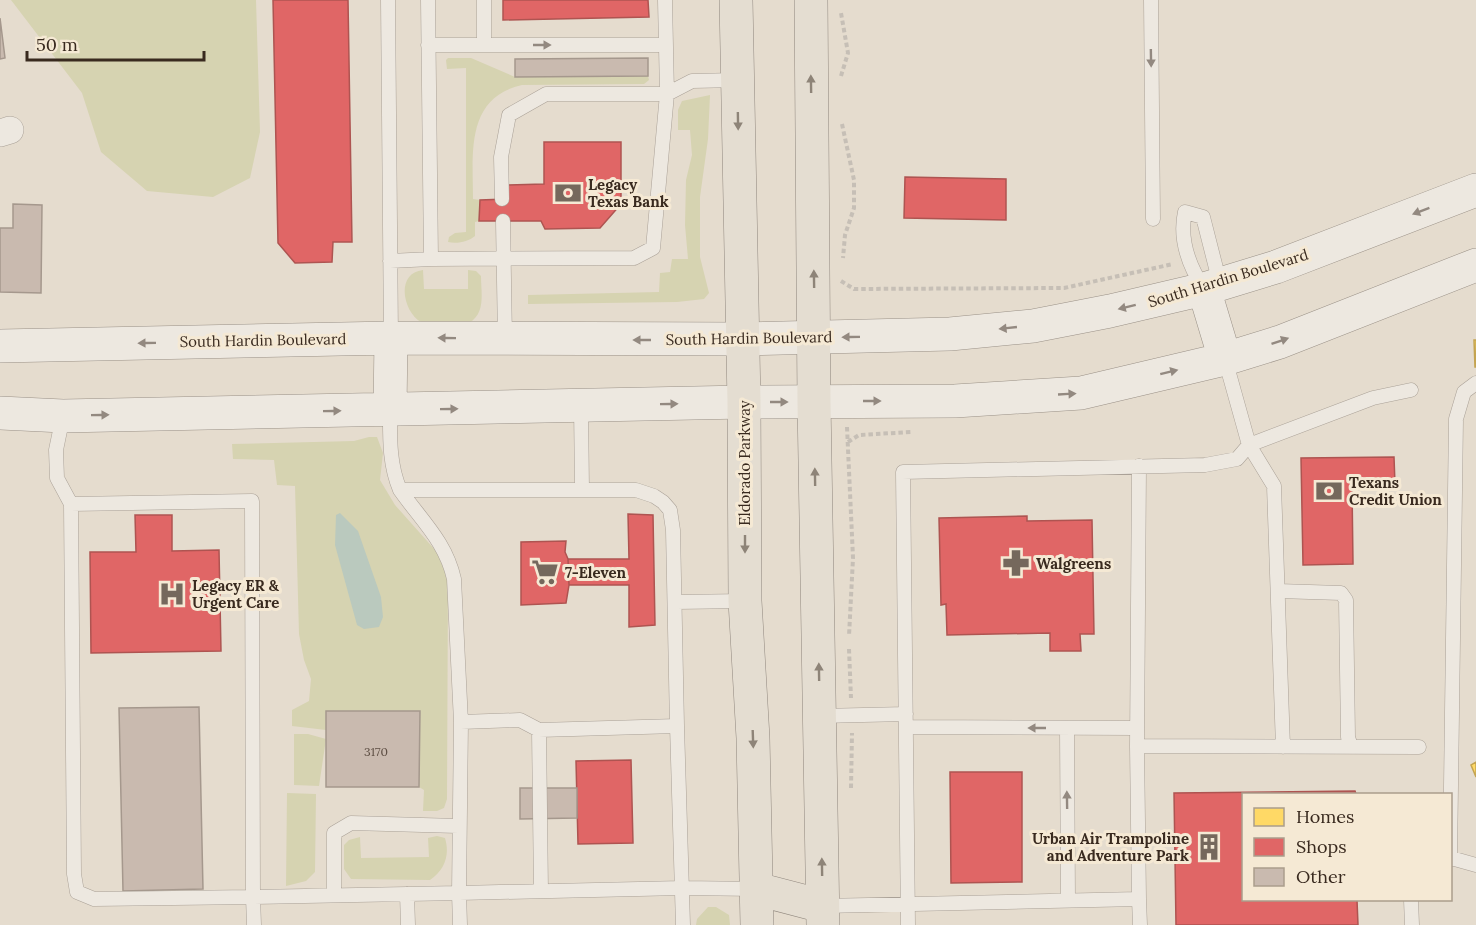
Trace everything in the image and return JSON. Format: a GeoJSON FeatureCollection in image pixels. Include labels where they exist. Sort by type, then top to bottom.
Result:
{"type":"FeatureCollection","features":[{"type":"Feature","properties":{"kind":"main road","name":"Eldorado Parkway"},"geometry":{"type":"LineString","coordinates":[[736,0],[744,402],[745,601],[753,738],[757,925]]}},
{"type":"Feature","properties":{"kind":"main road"},"geometry":{"type":"LineString","coordinates":[[757,889],[823,916],[836,716],[814,402],[811,0]]}},
{"type":"Feature","properties":{"kind":"main road","name":"South Hardin Boulevard"},"geometry":{"type":"LineString","coordinates":[[0,346],[391,338],[814,338],[950,334],[1033,326],[1110,311],[1204,288],[1276,267],[1476,190]]}},
{"type":"Feature","properties":{"kind":"main road"},"geometry":{"type":"LineString","coordinates":[[0,413],[63,416],[744,402],[955,401],[1081,393],[1224,359],[1280,342],[1476,265]]}},
{"type":"Feature","properties":{"kind":"main road"},"geometry":{"type":"LineString","coordinates":[[1204,288],[1224,359]]}},
{"type":"Feature","properties":{"kind":"main road"},"geometry":{"type":"LineString","coordinates":[[390,410],[391,338]]}},
{"type":"Feature","properties":{"kind":"lane"},"geometry":{"type":"LineString","coordinates":[[388,0],[391,338]]}},
{"type":"Feature","properties":{"kind":"lane"},"geometry":{"type":"LineString","coordinates":[[428,0],[431,259]]}},
{"type":"Feature","properties":{"kind":"lane"},"geometry":{"type":"LineString","coordinates":[[484,0],[484,44]]}},
{"type":"Feature","properties":{"kind":"lane"},"geometry":{"type":"LineString","coordinates":[[390,261],[634,258],[653,248],[667,94],[665,0]]}},
{"type":"Feature","properties":{"kind":"lane"},"geometry":{"type":"LineString","coordinates":[[1151,0],[1153,219]]}},
{"type":"Feature","properties":{"kind":"lane"},"geometry":{"type":"LineString","coordinates":[[428,45],[666,45]]}},
{"type":"Feature","properties":{"kind":"lane"},"geometry":{"type":"LineString","coordinates":[[502,199],[501,157],[509,115],[546,94],[667,94],[692,81],[737,80]]}},
{"type":"Feature","properties":{"kind":"lane"},"geometry":{"type":"LineString","coordinates":[[1185,212],[1203,217],[1206,226],[1217,272],[1204,288],[1192,272],[1189,260],[1182,228],[1185,212]]}},
{"type":"Feature","properties":{"kind":"lane"},"geometry":{"type":"LineString","coordinates":[[503,221],[505,339]]}},
{"type":"Feature","properties":{"kind":"lane"},"geometry":{"type":"LineString","coordinates":[[1224,359],[1249,445],[1274,486],[1283,747]]}},
{"type":"Feature","properties":{"kind":"lane"},"geometry":{"type":"LineString","coordinates":[[1452,793],[1456,419],[1464,392],[1476,383]]}},
{"type":"Feature","properties":{"kind":"lane"},"geometry":{"type":"LineString","coordinates":[[908,925],[903,471],[1216,463],[1237,459],[1249,445],[1373,398],[1411,390]]}},
{"type":"Feature","properties":{"kind":"lane"},"geometry":{"type":"LineString","coordinates":[[581,405],[582,490]]}},
{"type":"Feature","properties":{"kind":"lane"},"geometry":{"type":"LineString","coordinates":[[390,410],[392,468],[399,490],[436,535],[451,566],[454,579],[461,722],[458,825],[460,925]]}},
{"type":"Feature","properties":{"kind":"lane"},"geometry":{"type":"LineString","coordinates":[[63,416],[56,450],[57,478],[71,504],[74,874],[77,892],[94,899],[459,894],[682,888],[757,889]]}},
{"type":"Feature","properties":{"kind":"lane"},"geometry":{"type":"LineString","coordinates":[[1139,466],[1137,746],[1140,925]]}},
{"type":"Feature","properties":{"kind":"lane"},"geometry":{"type":"LineString","coordinates":[[399,490],[636,490],[645,492],[663,502],[670,510],[674,530],[683,925]]}},
{"type":"Feature","properties":{"kind":"lane"},"geometry":{"type":"LineString","coordinates":[[71,504],[252,501],[254,925]]}},
{"type":"Feature","properties":{"kind":"lane"},"geometry":{"type":"LineString","coordinates":[[1278,591],[1341,593],[1346,600],[1348,737],[1351,747]]}},
{"type":"Feature","properties":{"kind":"lane"},"geometry":{"type":"LineString","coordinates":[[676,603],[745,601]]}},
{"type":"Feature","properties":{"kind":"lane"},"geometry":{"type":"LineString","coordinates":[[836,716],[1066,728],[1137,728]]}},
{"type":"Feature","properties":{"kind":"lane"},"geometry":{"type":"LineString","coordinates":[[461,722],[520,720],[538,730],[677,726]]}},
{"type":"Feature","properties":{"kind":"lane"},"geometry":{"type":"LineString","coordinates":[[1066,728],[1068,901]]}},
{"type":"Feature","properties":{"kind":"lane"},"geometry":{"type":"LineString","coordinates":[[538,730],[541,891]]}},
{"type":"Feature","properties":{"kind":"lane"},"geometry":{"type":"LineString","coordinates":[[1137,746],[1419,747]]}},
{"type":"Feature","properties":{"kind":"lane"},"geometry":{"type":"LineString","coordinates":[[334,895],[334,833],[342,828],[351,823],[458,825]]}},
{"type":"Feature","properties":{"kind":"lane"},"geometry":{"type":"LineString","coordinates":[[1452,858],[1476,865]]}},
{"type":"Feature","properties":{"kind":"lane"},"geometry":{"type":"LineString","coordinates":[[407,894],[408,925]]}},
{"type":"Feature","properties":{"kind":"lane"},"geometry":{"type":"LineString","coordinates":[[823,916],[908,904],[1139,899]]}},
{"type":"Feature","properties":{"kind":"lane"},"geometry":{"type":"LineString","coordinates":[[1411,901],[1412,925]]}},
{"type":"Feature","properties":{"kind":"path"},"geometry":{"type":"LineString","coordinates":[[838,85],[848,53],[841,11]]}},
{"type":"Feature","properties":{"kind":"path"},"geometry":{"type":"LineString","coordinates":[[841,122],[854,180],[854,208],[845,235],[842,269]]}},
{"type":"Feature","properties":{"kind":"path"},"geometry":{"type":"LineString","coordinates":[[841,287],[841,281],[854,289],[1064,288],[1189,260]]}},
{"type":"Feature","properties":{"kind":"path"},"geometry":{"type":"LineString","coordinates":[[846,402],[853,558],[848,638],[836,716],[853,770],[850,798]]}},
{"type":"Feature","properties":{"kind":"shaded area"},"geometry":{"type":"Polygon","coordinates":[[[11,0],[256,0],[260,132],[250,178],[213,197],[147,191],[101,152],[82,93],[11,0]]]}},
{"type":"Feature","properties":{"kind":"shaded area"},"geometry":{"type":"Polygon","coordinates":[[[448,58],[471,58],[515,77],[648,76],[649,80],[644,84],[522,85],[504,92],[490,102],[481,115],[473,147],[473,199],[480,200],[479,221],[475,222],[475,236],[466,241],[451,243],[448,242],[449,237],[455,233],[466,232],[466,68],[447,69],[446,60],[448,58]]]}},
{"type":"Feature","properties":{"kind":"shaded area"},"geometry":{"type":"Polygon","coordinates":[[[710,95],[708,139],[700,197],[700,257],[709,293],[704,299],[677,302],[528,304],[528,295],[659,292],[660,273],[670,272],[672,259],[688,259],[685,225],[686,180],[692,155],[690,130],[678,130],[678,110],[682,101],[710,95]]]}},
{"type":"Feature","properties":{"kind":"shaded area"},"geometry":{"type":"Polygon","coordinates":[[[423,270],[424,289],[468,289],[468,270],[476,271],[481,276],[482,296],[478,314],[474,319],[469,323],[421,322],[415,317],[406,302],[405,285],[414,273],[423,270]]]}},
{"type":"Feature","properties":{"kind":"shaded area"},"geometry":{"type":"Polygon","coordinates":[[[377,437],[383,453],[380,480],[395,505],[436,551],[448,577],[447,799],[444,808],[437,811],[423,811],[424,790],[419,787],[419,711],[326,711],[326,730],[292,726],[292,710],[309,701],[311,679],[304,660],[299,634],[295,486],[277,485],[274,460],[233,459],[232,444],[354,441],[377,437]]]}},
{"type":"Feature","properties":{"kind":"shaded area"},"geometry":{"type":"Polygon","coordinates":[[[340,513],[358,531],[381,597],[383,617],[379,627],[364,629],[357,625],[335,545],[336,515],[340,513]]]}},
{"type":"Feature","properties":{"kind":"shaded area"},"geometry":{"type":"Polygon","coordinates":[[[294,734],[308,734],[326,739],[319,786],[294,785],[294,734]]]}},
{"type":"Feature","properties":{"kind":"shaded area"},"geometry":{"type":"Polygon","coordinates":[[[287,793],[316,794],[315,872],[306,881],[286,886],[287,793]]]}},
{"type":"Feature","properties":{"kind":"shaded area"},"geometry":{"type":"Polygon","coordinates":[[[437,836],[445,838],[447,850],[443,867],[430,880],[351,879],[344,869],[344,845],[349,840],[360,837],[361,858],[429,857],[428,838],[437,836]]]}},
{"type":"Feature","properties":{"kind":"shaded area"},"geometry":{"type":"Polygon","coordinates":[[[708,907],[716,907],[729,915],[730,925],[696,925],[697,919],[708,907]]]}},
{"type":"Feature","properties":{"kind":"building: Homes"},"geometry":{"type":"Polygon","coordinates":[[[1474,340],[1476,340],[1476,367],[1475,367],[1474,340]]]}},
{"type":"Feature","properties":{"kind":"building: Homes"},"geometry":{"type":"Polygon","coordinates":[[[1476,762],[1476,777],[1471,765],[1476,762]]]}},
{"type":"Feature","properties":{"kind":"building: Shops"},"geometry":{"type":"Polygon","coordinates":[[[273,0],[348,0],[352,242],[333,242],[332,262],[295,263],[278,243],[273,0]]]}},
{"type":"Feature","properties":{"kind":"building: Shops"},"geometry":{"type":"Polygon","coordinates":[[[503,0],[648,0],[649,17],[503,20],[503,0]]]}},
{"type":"Feature","properties":{"kind":"building: Shops"},"geometry":{"type":"Polygon","coordinates":[[[544,142],[621,142],[621,204],[600,228],[545,229],[541,221],[479,221],[480,200],[507,199],[507,185],[544,184],[544,142]]]}},
{"type":"Feature","properties":{"kind":"building: Shops"},"geometry":{"type":"Polygon","coordinates":[[[905,177],[1006,179],[1006,220],[904,218],[905,177]]]}},
{"type":"Feature","properties":{"kind":"building: Shops"},"geometry":{"type":"Polygon","coordinates":[[[1394,457],[1395,484],[1352,486],[1353,564],[1303,565],[1301,458],[1394,457]]]}},
{"type":"Feature","properties":{"kind":"building: Shops","name":"7-Eleven"},"geometry":{"type":"Polygon","coordinates":[[[628,514],[653,515],[655,625],[629,627],[629,585],[569,585],[568,559],[629,559],[628,514]]]}},
{"type":"Feature","properties":{"kind":"building: Shops"},"geometry":{"type":"Polygon","coordinates":[[[135,515],[172,515],[172,551],[219,550],[221,651],[91,653],[90,552],[136,552],[135,515]]]}},
{"type":"Feature","properties":{"kind":"building: Shops","name":"Walgreens"},"geometry":{"type":"Polygon","coordinates":[[[1027,516],[1027,521],[1092,520],[1094,634],[1080,634],[1081,651],[1050,651],[1050,633],[947,635],[946,604],[941,605],[939,518],[1027,516]]]}},
{"type":"Feature","properties":{"kind":"building: Shops","name":"7-Eleven"},"geometry":{"type":"Polygon","coordinates":[[[566,541],[569,585],[566,603],[521,605],[521,542],[566,541]]]}},
{"type":"Feature","properties":{"kind":"building: Shops"},"geometry":{"type":"Polygon","coordinates":[[[631,760],[633,843],[578,844],[576,761],[631,760]]]}},
{"type":"Feature","properties":{"kind":"building: Shops"},"geometry":{"type":"Polygon","coordinates":[[[950,772],[1022,772],[1022,882],[951,883],[950,772]]]}},
{"type":"Feature","properties":{"kind":"building: Shops","name":"Urban Air Trampoline and Adventure Park"},"geometry":{"type":"Polygon","coordinates":[[[1355,791],[1356,793],[1242,793],[1242,901],[1357,901],[1358,925],[1176,925],[1174,793],[1355,791]]]}},
{"type":"Feature","properties":{"kind":"building: Other"},"geometry":{"type":"Polygon","coordinates":[[[0,18],[5,58],[0,59],[0,18]]]}},
{"type":"Feature","properties":{"kind":"building: Other"},"geometry":{"type":"Polygon","coordinates":[[[648,58],[648,76],[515,77],[515,59],[648,58]]]}},
{"type":"Feature","properties":{"kind":"building: Other"},"geometry":{"type":"Polygon","coordinates":[[[13,204],[42,205],[41,293],[0,292],[0,228],[13,228],[13,204]]]}},
{"type":"Feature","properties":{"kind":"building: Other"},"geometry":{"type":"Polygon","coordinates":[[[199,707],[203,889],[123,891],[119,708],[199,707]]]}},
{"type":"Feature","properties":{"kind":"building: Other"},"geometry":{"type":"Polygon","coordinates":[[[326,711],[420,711],[419,787],[326,787],[326,711]]]}},
{"type":"Feature","properties":{"kind":"building: Other"},"geometry":{"type":"Polygon","coordinates":[[[520,788],[577,788],[577,818],[520,819],[520,788]]]}},
{"type":"Feature","properties":{"kind":"place","name":"Legacy Texas Bank"},"geometry":{"type":"Point","coordinates":[568,193]}},
{"type":"Feature","properties":{"kind":"place","name":"Texans Credit Union"},"geometry":{"type":"Point","coordinates":[1329,491]}},
{"type":"Feature","properties":{"kind":"place","name":"Walgreens"},"geometry":{"type":"Point","coordinates":[1016,563]}},
{"type":"Feature","properties":{"kind":"place","name":"7-Eleven"},"geometry":{"type":"Point","coordinates":[545,572]}},
{"type":"Feature","properties":{"kind":"place","name":"Legacy ER & Urgent Care"},"geometry":{"type":"Point","coordinates":[172,594]}},
{"type":"Feature","properties":{"kind":"place","name":"Urban Air Trampoline and Adventure Park"},"geometry":{"type":"Point","coordinates":[1209,847]}}]}
